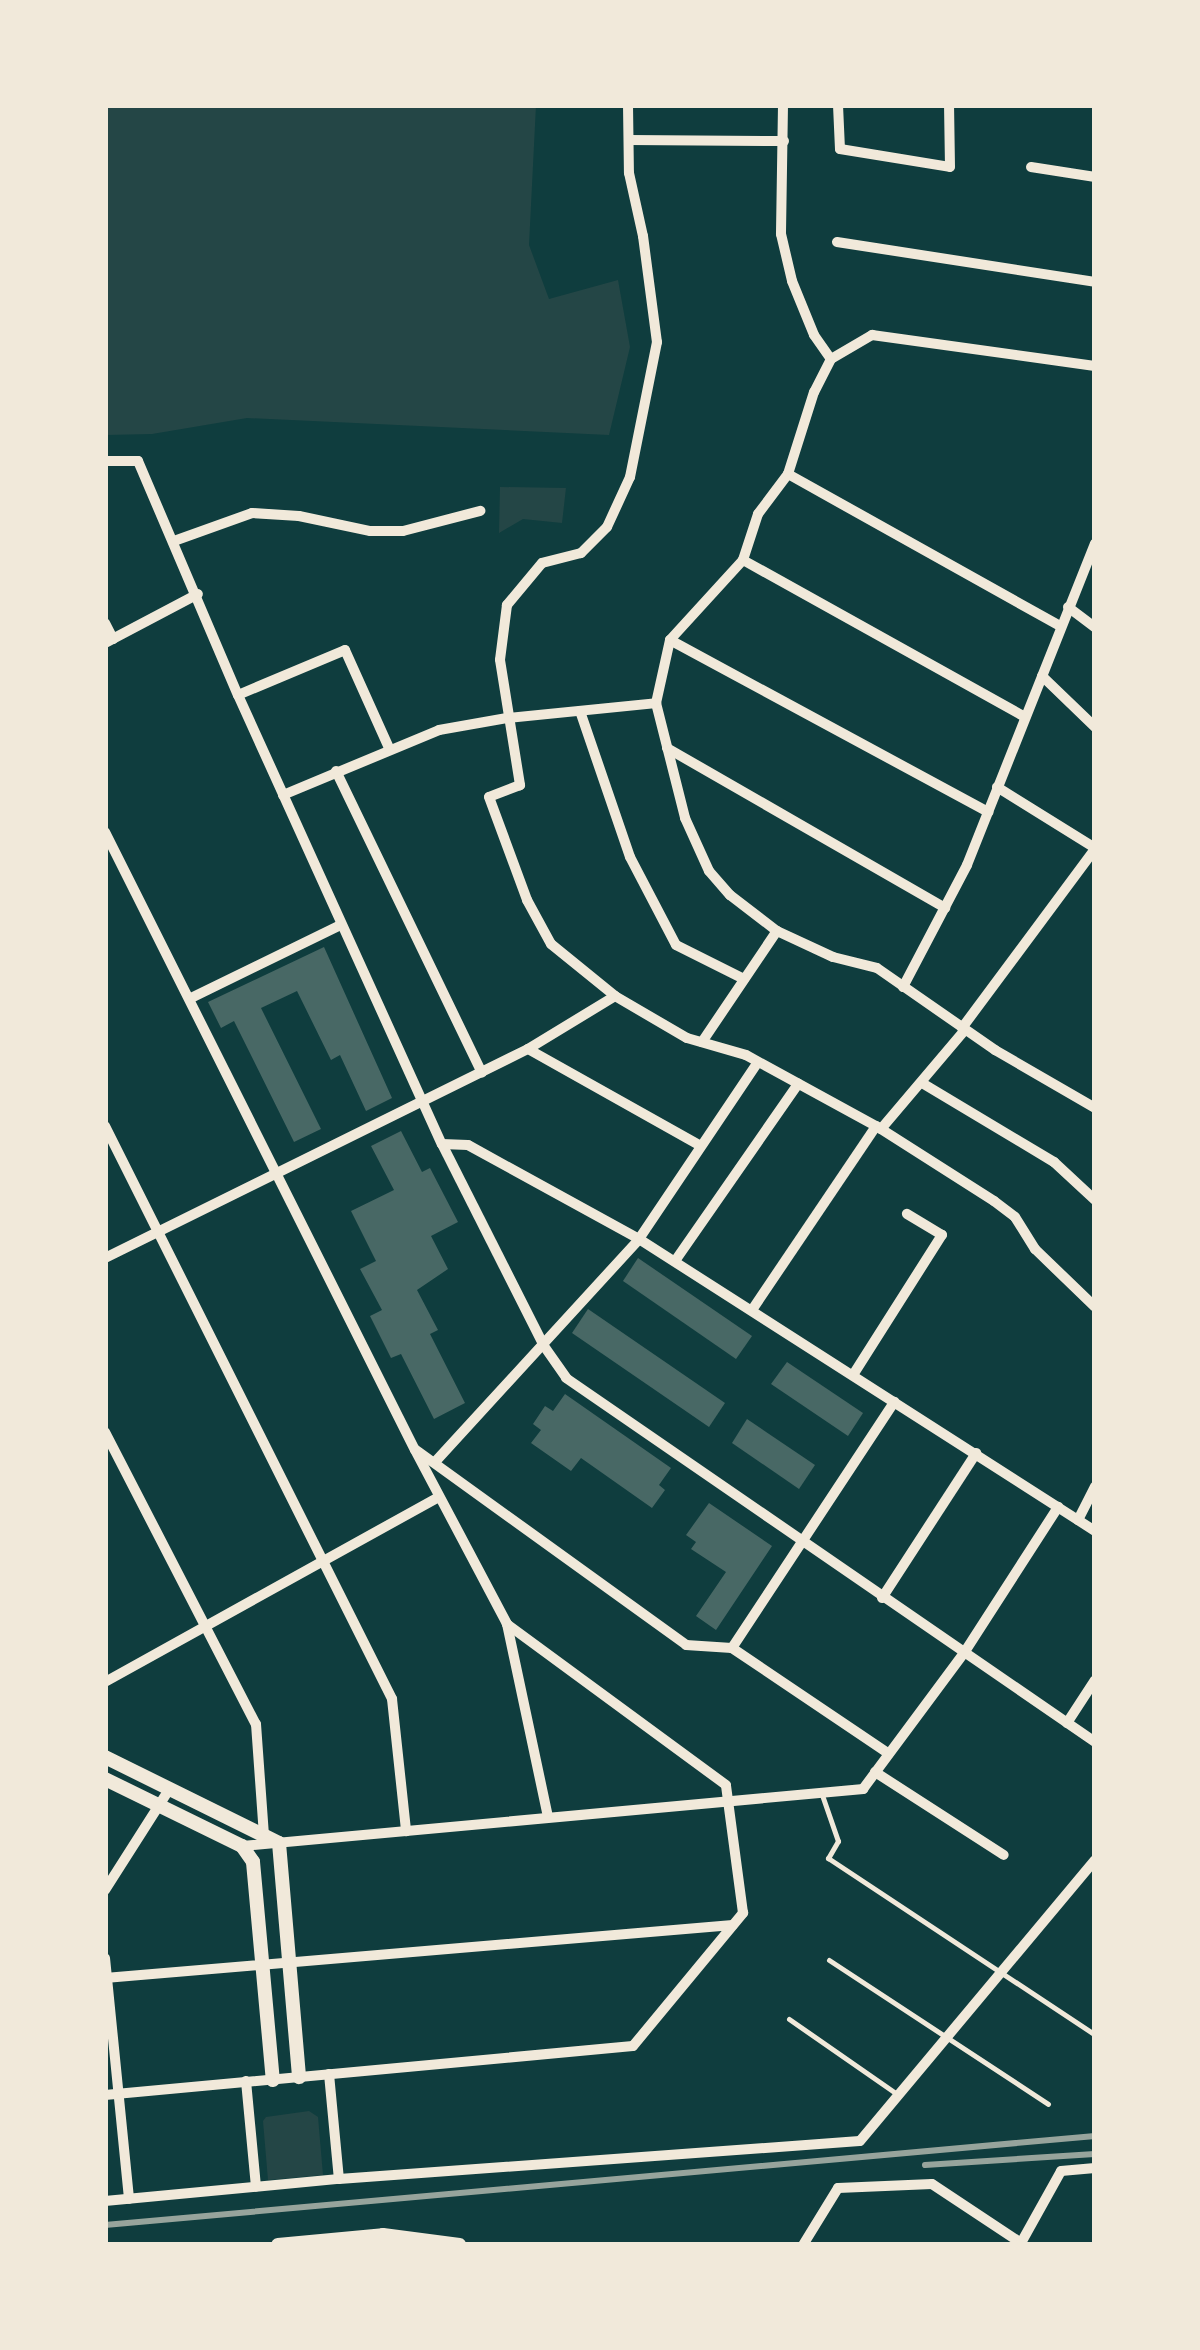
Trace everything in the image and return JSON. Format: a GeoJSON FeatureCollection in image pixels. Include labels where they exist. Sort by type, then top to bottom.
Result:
{"type":"FeatureCollection","features":[{"type":"Feature","properties":{"kind":"street"},"geometry":{"type":"LineString","coordinates":[[628,105],[629,173],[643,236],[657,342],[640,439],[630,476],[607,527],[581,553],[542,563],[507,605],[500,660],[506,718],[520,785],[489,797],[527,900],[551,944],[615,996],[702,1042],[758,1062],[878,1128],[1015,1217],[1036,1249],[1095,1307]]}},
{"type":"Feature","properties":{"kind":"street"},"geometry":{"type":"LineString","coordinates":[[783,105],[781,234],[800,299],[814,334],[831,359]]}},
{"type":"Feature","properties":{"kind":"street"},"geometry":{"type":"LineString","coordinates":[[838,105],[840,149],[950,167],[949,105]]}},
{"type":"Feature","properties":{"kind":"street"},"geometry":{"type":"LineString","coordinates":[[629,140],[784,141]]}},
{"type":"Feature","properties":{"kind":"street"},"geometry":{"type":"LineString","coordinates":[[1031,167],[1095,177]]}},
{"type":"Feature","properties":{"kind":"street"},"geometry":{"type":"LineString","coordinates":[[837,242],[1095,282]]}},
{"type":"Feature","properties":{"kind":"street"},"geometry":{"type":"LineString","coordinates":[[1095,366],[872,335],[831,359],[814,392],[788,474],[758,514],[743,560],[670,640],[656,703],[685,818],[709,870],[730,895],[776,931],[833,957],[877,968],[964,1029],[1095,1108]]}},
{"type":"Feature","properties":{"kind":"street"},"geometry":{"type":"LineString","coordinates":[[105,461],[138,461],[282,795],[422,1102],[544,1346],[566,1378],[1095,1742]]}},
{"type":"Feature","properties":{"kind":"street"},"geometry":{"type":"LineString","coordinates":[[788,474],[1060,626]]}},
{"type":"Feature","properties":{"kind":"street"},"geometry":{"type":"LineString","coordinates":[[174,541],[252,513],[299,516],[370,532],[403,532],[480,511]]}},
{"type":"Feature","properties":{"kind":"street"},"geometry":{"type":"LineString","coordinates":[[902,988],[988,812],[1095,544]]}},
{"type":"Feature","properties":{"kind":"street"},"geometry":{"type":"LineString","coordinates":[[743,560],[1025,718]]}},
{"type":"Feature","properties":{"kind":"street"},"geometry":{"type":"LineString","coordinates":[[105,623],[109,641],[198,594]]}},
{"type":"Feature","properties":{"kind":"street"},"geometry":{"type":"LineString","coordinates":[[1068,608],[1095,627]]}},
{"type":"Feature","properties":{"kind":"street"},"geometry":{"type":"LineString","coordinates":[[670,640],[988,812]]}},
{"type":"Feature","properties":{"kind":"street"},"geometry":{"type":"LineString","coordinates":[[238,695],[345,650],[389,748]]}},
{"type":"Feature","properties":{"kind":"street"},"geometry":{"type":"LineString","coordinates":[[1042,676],[1095,727]]}},
{"type":"Feature","properties":{"kind":"street"},"geometry":{"type":"LineString","coordinates":[[282,795],[439,730],[506,718],[656,703]]}},
{"type":"Feature","properties":{"kind":"street"},"geometry":{"type":"LineString","coordinates":[[580,710],[630,857],[676,944],[744,979]]}},
{"type":"Feature","properties":{"kind":"street"},"geometry":{"type":"LineString","coordinates":[[667,748],[944,908]]}},
{"type":"Feature","properties":{"kind":"street"},"geometry":{"type":"LineString","coordinates":[[336,771],[482,1073]]}},
{"type":"Feature","properties":{"kind":"street"},"geometry":{"type":"LineString","coordinates":[[752,1310],[878,1128],[922,1083],[964,1029],[1095,849],[998,787]]}},
{"type":"Feature","properties":{"kind":"street"},"geometry":{"type":"LineString","coordinates":[[105,832],[415,1450],[508,1624],[548,1816]]}},
{"type":"Feature","properties":{"kind":"street"},"geometry":{"type":"LineString","coordinates":[[191,998],[340,924]]}},
{"type":"Feature","properties":{"kind":"street"},"geometry":{"type":"LineString","coordinates":[[702,1042],[776,931]]}},
{"type":"Feature","properties":{"kind":"street"},"geometry":{"type":"LineString","coordinates":[[105,1258],[482,1073],[615,996]]}},
{"type":"Feature","properties":{"kind":"street"},"geometry":{"type":"LineString","coordinates":[[528,1049],[701,1146]]}},
{"type":"Feature","properties":{"kind":"street"},"geometry":{"type":"LineString","coordinates":[[435,1462],[638,1239],[758,1062]]}},
{"type":"Feature","properties":{"kind":"street"},"geometry":{"type":"LineString","coordinates":[[922,1083],[1054,1162],[1095,1200]]}},
{"type":"Feature","properties":{"kind":"street"},"geometry":{"type":"LineString","coordinates":[[674,1261],[798,1084]]}},
{"type":"Feature","properties":{"kind":"street"},"geometry":{"type":"LineString","coordinates":[[105,1126],[154,1232],[392,1699],[406,1831]]}},
{"type":"Feature","properties":{"kind":"street"},"geometry":{"type":"LineString","coordinates":[[442,1144],[468,1145],[638,1239],[1095,1531]]}},
{"type":"Feature","properties":{"kind":"street"},"geometry":{"type":"LineString","coordinates":[[853,1375],[942,1235],[908,1214]]}},
{"type":"Feature","properties":{"kind":"street"},"geometry":{"type":"LineString","coordinates":[[732,1648],[894,1402]]}},
{"type":"Feature","properties":{"kind":"street"},"geometry":{"type":"LineString","coordinates":[[105,1432],[256,1724],[264,1835]]}},
{"type":"Feature","properties":{"kind":"street"},"geometry":{"type":"LineString","coordinates":[[415,1450],[686,1645],[732,1648],[889,1754]]}},
{"type":"Feature","properties":{"kind":"street"},"geometry":{"type":"LineString","coordinates":[[882,1598],[976,1453]]}},
{"type":"Feature","properties":{"kind":"street"},"geometry":{"type":"LineString","coordinates":[[1078,1520],[1095,1486]]}},
{"type":"Feature","properties":{"kind":"street"},"geometry":{"type":"LineString","coordinates":[[105,1682],[439,1497]]}},
{"type":"Feature","properties":{"kind":"street"},"geometry":{"type":"LineString","coordinates":[[242,1846],[864,1789],[964,1653],[1058,1507]]}},
{"type":"Feature","properties":{"kind":"street"},"geometry":{"type":"LineString","coordinates":[[110,2095],[633,2046],[743,1913],[726,1785],[508,1624]]}},
{"type":"Feature","properties":{"kind":"street"},"geometry":{"type":"LineString","coordinates":[[1068,1723],[1095,1680]]}},
{"type":"Feature","properties":{"kind":"street"},"geometry":{"type":"LineString","coordinates":[[105,1756],[279,1843]]}},
{"type":"Feature","properties":{"kind":"street"},"geometry":{"type":"LineString","coordinates":[[875,1772],[1004,1855]]}},
{"type":"Feature","properties":{"kind":"street"},"geometry":{"type":"LineString","coordinates":[[105,1778],[242,1846],[254,1862],[272,2080]]}},
{"type":"Feature","properties":{"kind":"street"},"geometry":{"type":"LineString","coordinates":[[105,1890],[170,1788]]}},
{"type":"Feature","properties":{"kind":"street"},"geometry":{"type":"LineString","coordinates":[[279,1843],[299,2077]]}},
{"type":"Feature","properties":{"kind":"street"},"geometry":{"type":"LineString","coordinates":[[105,2201],[339,2179],[860,2141],[1095,1860]]}},
{"type":"Feature","properties":{"kind":"street"},"geometry":{"type":"LineString","coordinates":[[106,1978],[733,1925]]}},
{"type":"Feature","properties":{"kind":"street"},"geometry":{"type":"LineString","coordinates":[[105,1958],[110,2095],[128,2200]]}},
{"type":"Feature","properties":{"kind":"street"},"geometry":{"type":"LineString","coordinates":[[329,2074],[339,2179]]}},
{"type":"Feature","properties":{"kind":"street"},"geometry":{"type":"LineString","coordinates":[[246,2081],[256,2187]]}},
{"type":"Feature","properties":{"kind":"street"},"geometry":{"type":"LineString","coordinates":[[803,2245],[838,2188],[932,2184],[1022,2244],[1061,2170],[1095,2168]]}},
{"type":"Feature","properties":{"kind":"street"},"geometry":{"type":"LineString","coordinates":[[278,2245],[383,2235],[460,2245]]}},
{"type":"Feature","properties":{"kind":"lane"},"geometry":{"type":"LineString","coordinates":[[821,1792],[838,1841],[828,1858],[1095,2035]]}},
{"type":"Feature","properties":{"kind":"lane"},"geometry":{"type":"LineString","coordinates":[[829,1960],[1048,2104]]}},
{"type":"Feature","properties":{"kind":"lane"},"geometry":{"type":"LineString","coordinates":[[789,2019],[899,2095]]}},
{"type":"Feature","properties":{"kind":"shaded area"},"geometry":{"type":"Polygon","coordinates":[[[105,105],[536,105],[529,245],[549,299],[618,280],[630,347],[609,435],[247,418],[152,434],[105,435],[105,105]]]}},
{"type":"Feature","properties":{"kind":"shaded area"},"geometry":{"type":"Polygon","coordinates":[[[500,487],[566,488],[562,523],[523,519],[499,533],[500,487]]]}},
{"type":"Feature","properties":{"kind":"shaded area"},"geometry":{"type":"Polygon","coordinates":[[[309,2111],[318,2117],[323,2175],[268,2180],[263,2121],[266,2117],[309,2111]]]}},
{"type":"Feature","properties":{"kind":"building"},"geometry":{"type":"Polygon","coordinates":[[[324,947],[392,1098],[366,1111],[340,1055],[331,1060],[297,991],[261,1008],[321,1129],[294,1142],[234,1021],[221,1028],[208,1002],[324,947]]]}},
{"type":"Feature","properties":{"kind":"building"},"geometry":{"type":"Polygon","coordinates":[[[401,1131],[422,1172],[430,1168],[458,1222],[431,1236],[448,1269],[417,1290],[438,1330],[430,1334],[465,1403],[434,1419],[401,1354],[391,1358],[370,1316],[382,1310],[360,1269],[376,1261],[351,1211],[394,1190],[371,1146],[401,1131]]]}},
{"type":"Feature","properties":{"kind":"building"},"geometry":{"type":"Polygon","coordinates":[[[638,1258],[752,1336],[736,1359],[623,1281],[638,1258]]]}},
{"type":"Feature","properties":{"kind":"building"},"geometry":{"type":"Polygon","coordinates":[[[588,1309],[725,1403],[709,1427],[572,1333],[588,1309]]]}},
{"type":"Feature","properties":{"kind":"building"},"geometry":{"type":"Polygon","coordinates":[[[787,1362],[863,1413],[848,1436],[771,1384],[787,1362]]]}},
{"type":"Feature","properties":{"kind":"building"},"geometry":{"type":"Polygon","coordinates":[[[565,1394],[671,1468],[659,1485],[665,1490],[652,1508],[581,1458],[571,1471],[531,1443],[541,1430],[533,1424],[545,1406],[553,1411],[565,1394]]]}},
{"type":"Feature","properties":{"kind":"building"},"geometry":{"type":"Polygon","coordinates":[[[747,1419],[815,1465],[799,1489],[732,1443],[747,1419]]]}},
{"type":"Feature","properties":{"kind":"building"},"geometry":{"type":"Polygon","coordinates":[[[709,1503],[772,1546],[716,1630],[696,1616],[726,1572],[691,1549],[696,1542],[686,1535],[709,1503]]]}},
{"type":"Feature","properties":{"kind":"railway"},"geometry":{"type":"LineString","coordinates":[[105,2225],[1095,2136]]}},
{"type":"Feature","properties":{"kind":"railway"},"geometry":{"type":"LineString","coordinates":[[925,2165],[1095,2154]]}}]}
